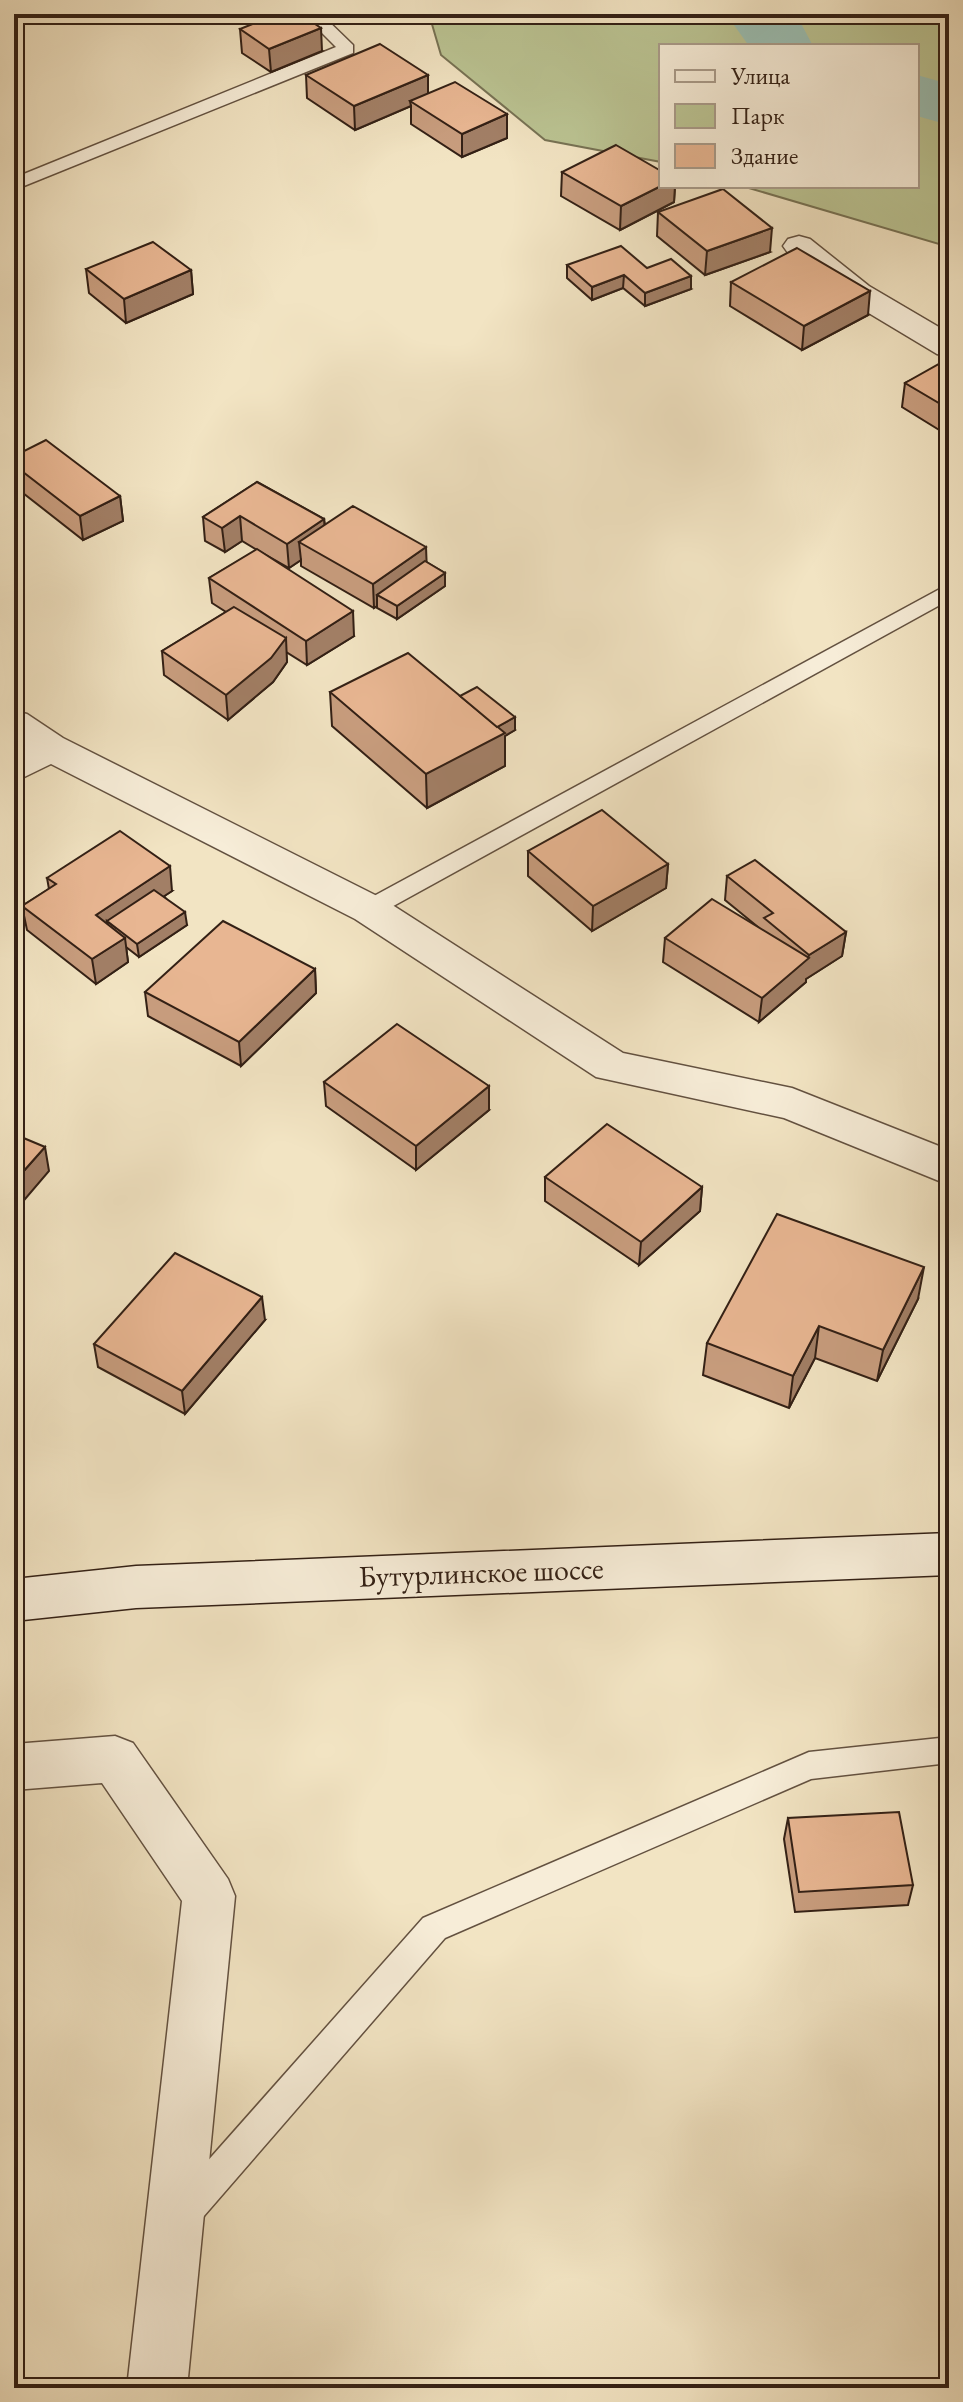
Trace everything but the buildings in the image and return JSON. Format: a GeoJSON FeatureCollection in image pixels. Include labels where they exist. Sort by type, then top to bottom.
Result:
{"type":"FeatureCollection","features":[{"type":"Feature","properties":{"kind":"street"},"geometry":{"type":"LineString","coordinates":[[799,246],[858,293],[949,347]]}},
{"type":"Feature","properties":{"kind":"street"},"geometry":{"type":"LineString","coordinates":[[14,723],[50,747],[369,909],[611,1066],[792,1104],[949,1168]]}},
{"type":"Feature","properties":{"kind":"street"},"geometry":{"type":"LineString","coordinates":[[14,769],[50,747]]}},
{"type":"Feature","properties":{"kind":"street","name":"Бутурлинское шоссе"},"geometry":{"type":"LineString","coordinates":[[14,1600],[152,1586],[949,1554]]}},
{"type":"Feature","properties":{"kind":"street"},"geometry":{"type":"LineString","coordinates":[[14,1767],[115,1759],[209,1896],[157,2388]]}},
{"type":"Feature","properties":{"kind":"lane"},"geometry":{"type":"LineString","coordinates":[[14,185],[347,49],[311,14]]}},
{"type":"Feature","properties":{"kind":"lane"},"geometry":{"type":"LineString","coordinates":[[369,909],[949,591]]}},
{"type":"Feature","properties":{"kind":"lane"},"geometry":{"type":"LineString","coordinates":[[175,2224],[434,1928],[809,1766],[949,1750]]}},
{"type":"Feature","properties":{"kind":"green space"},"geometry":{"type":"Polygon","coordinates":[[[429,14],[918,14],[949,24],[949,247],[749,188],[919,188],[919,44],[659,44],[659,162],[545,140],[441,55],[429,14]]]}},
{"type":"Feature","properties":{"kind":"waterway"},"geometry":{"type":"LineString","coordinates":[[758,14],[772,26],[780,44]]}},
{"type":"Feature","properties":{"kind":"waterway"},"geometry":{"type":"LineString","coordinates":[[919,96],[949,105]]}}]}
